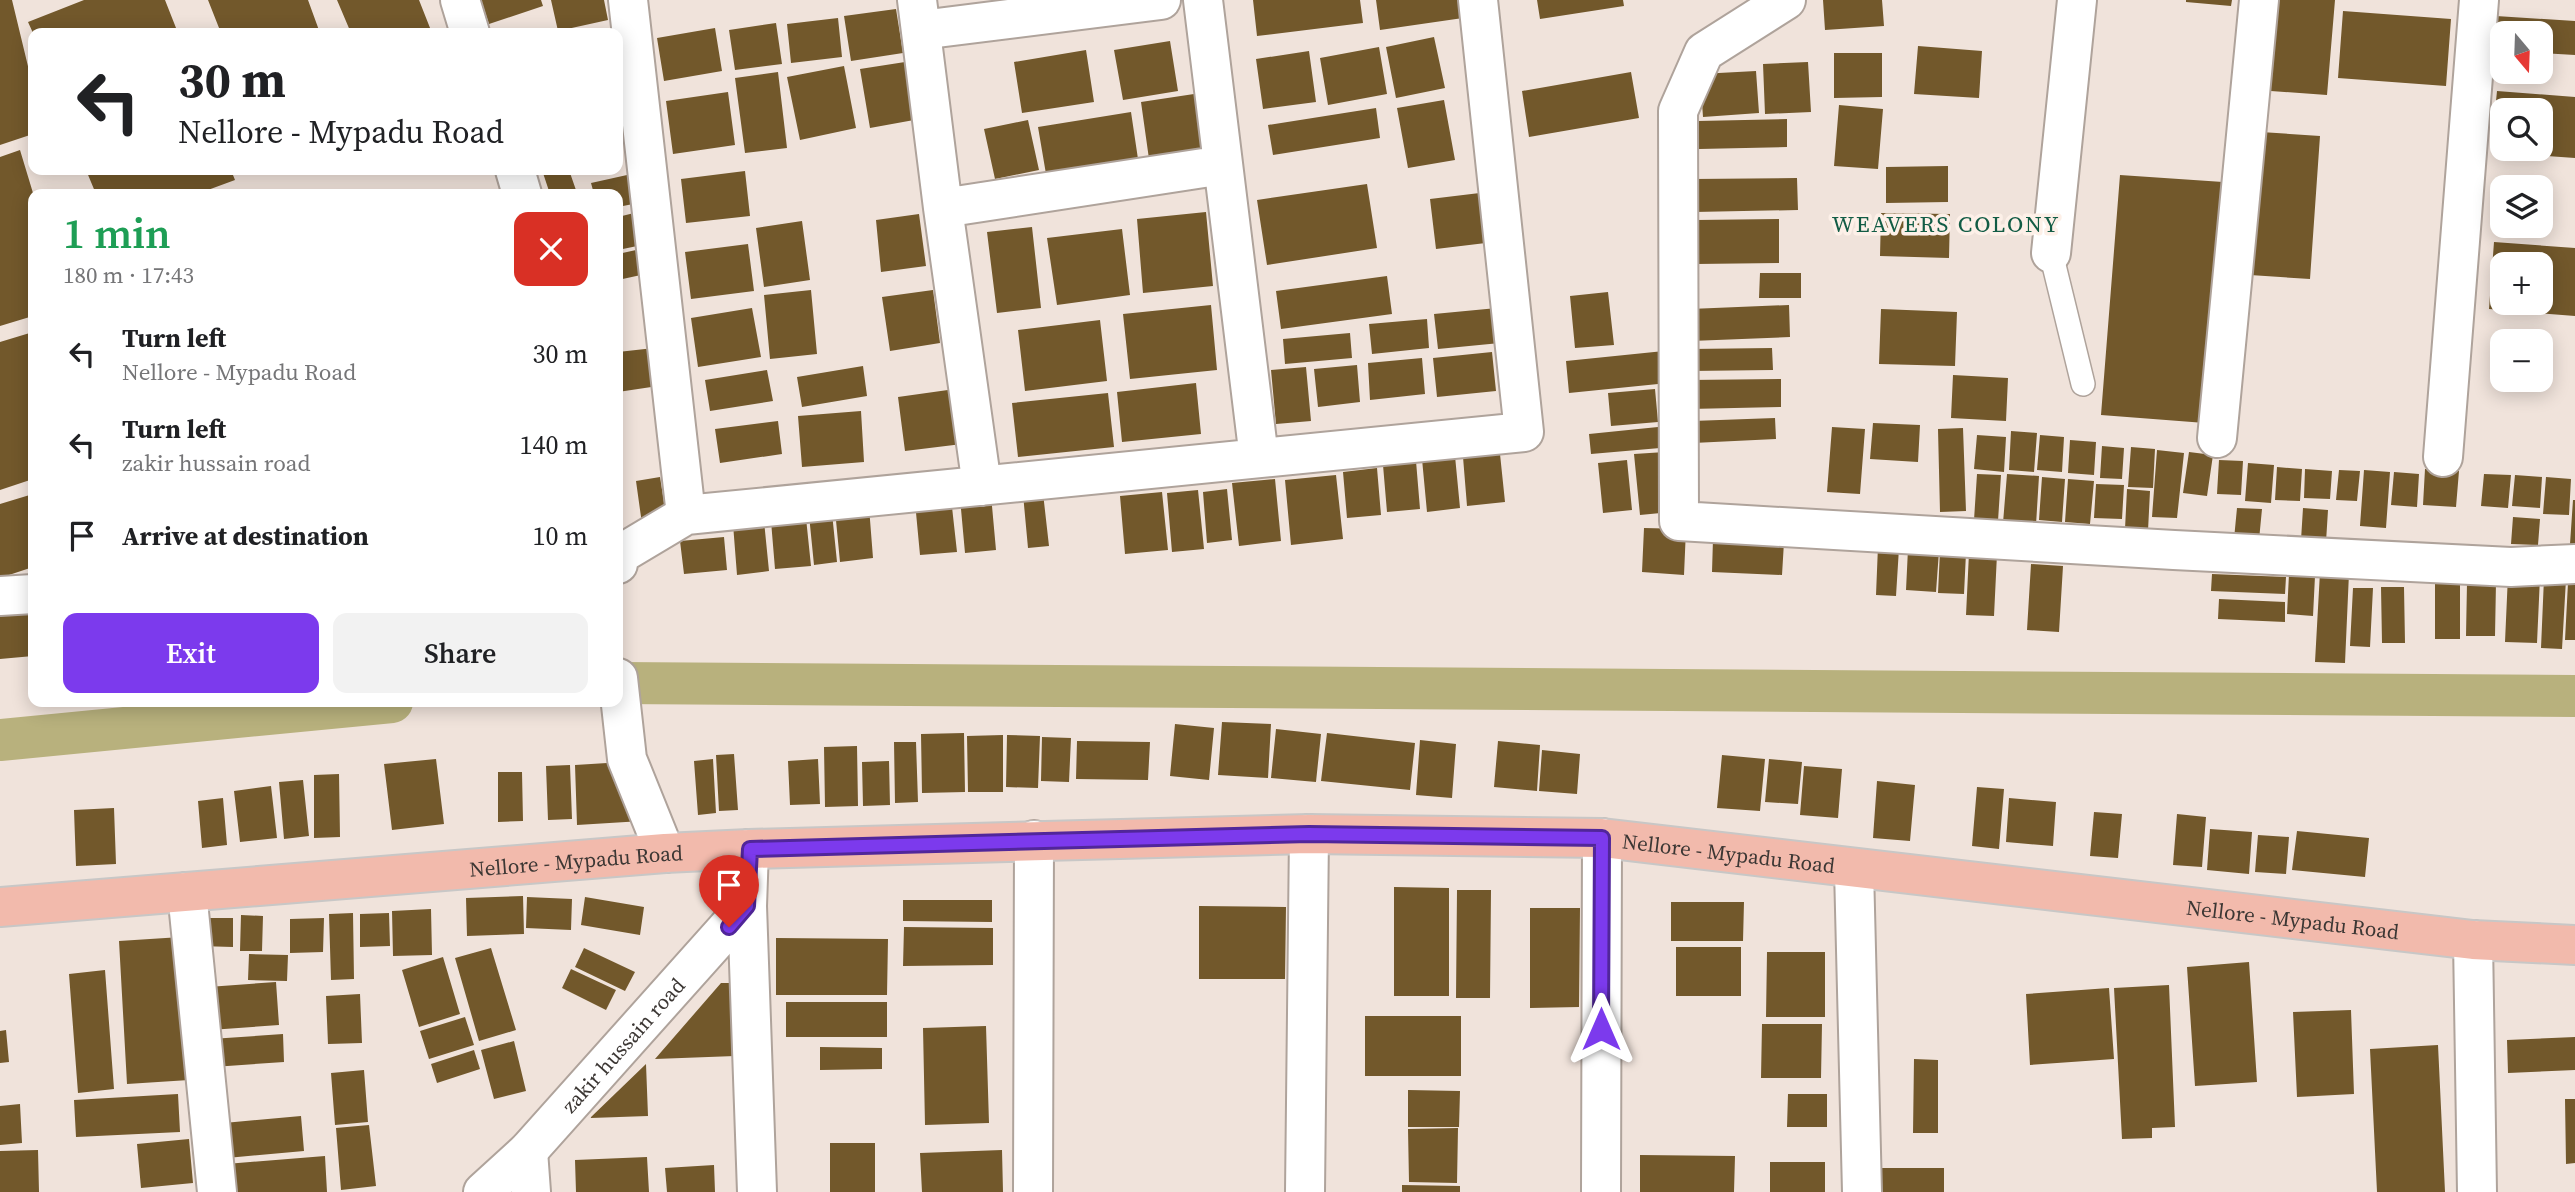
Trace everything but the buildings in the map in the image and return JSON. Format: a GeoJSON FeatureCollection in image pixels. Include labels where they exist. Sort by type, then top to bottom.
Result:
{"type":"FeatureCollection","features":[{"type":"Feature","properties":{"kind":"main road","name":"Nellore - Mypadu Road"},"geometry":{"type":"LineString","coordinates":[[0,907],[665,853],[750,849],[1309,834],[1602,838],[2473,940],[2575,945]]}},
{"type":"Feature","properties":{"kind":"street"},"geometry":{"type":"LineString","coordinates":[[460,0],[468,28]]}},
{"type":"Feature","properties":{"kind":"street"},"geometry":{"type":"LineString","coordinates":[[628,0],[686,515]]}},
{"type":"Feature","properties":{"kind":"street"},"geometry":{"type":"LineString","coordinates":[[982,486],[919,15],[1161,0]]}},
{"type":"Feature","properties":{"kind":"street"},"geometry":{"type":"LineString","coordinates":[[1203,0],[1259,458]]}},
{"type":"Feature","properties":{"kind":"street"},"geometry":{"type":"LineString","coordinates":[[623,553],[686,515],[1524,432],[1478,0]]}},
{"type":"Feature","properties":{"kind":"street"},"geometry":{"type":"LineString","coordinates":[[1786,0],[1703,52],[1678,111],[1679,521],[2160,550],[2497,566],[2575,564]]}},
{"type":"Feature","properties":{"kind":"street"},"geometry":{"type":"LineString","coordinates":[[2051,253],[2077,0]]}},
{"type":"Feature","properties":{"kind":"street"},"geometry":{"type":"LineString","coordinates":[[2217,438],[2259,0]]}},
{"type":"Feature","properties":{"kind":"street"},"geometry":{"type":"LineString","coordinates":[[2443,457],[2479,0]]}},
{"type":"Feature","properties":{"kind":"street"},"geometry":{"type":"LineString","coordinates":[[943,208],[1223,165]]}},
{"type":"Feature","properties":{"kind":"street"},"geometry":{"type":"LineString","coordinates":[[0,596],[28,594]]}},
{"type":"Feature","properties":{"kind":"street"},"geometry":{"type":"LineString","coordinates":[[621,707],[627,759],[665,853]]}},
{"type":"Feature","properties":{"kind":"street"},"geometry":{"type":"LineString","coordinates":[[1305,1192],[1309,834]]}},
{"type":"Feature","properties":{"kind":"street"},"geometry":{"type":"LineString","coordinates":[[1601,1192],[1602,838]]}},
{"type":"Feature","properties":{"kind":"street"},"geometry":{"type":"LineString","coordinates":[[1033,1192],[1034,840]]}},
{"type":"Feature","properties":{"kind":"street"},"geometry":{"type":"LineString","coordinates":[[750,849],[747,906],[757,1192]]}},
{"type":"Feature","properties":{"kind":"street"},"geometry":{"type":"LineString","coordinates":[[1854,869],[1862,1192]]}},
{"type":"Feature","properties":{"kind":"street"},"geometry":{"type":"LineString","coordinates":[[187,892],[217,1192]]}},
{"type":"Feature","properties":{"kind":"street","name":"zakir hussain road"},"geometry":{"type":"LineString","coordinates":[[483,1192],[528,1151],[747,906]]}},
{"type":"Feature","properties":{"kind":"street"},"geometry":{"type":"LineString","coordinates":[[2473,940],[2477,1192]]}},
{"type":"Feature","properties":{"kind":"street"},"geometry":{"type":"LineString","coordinates":[[528,1151],[531,1192]]}},
{"type":"Feature","properties":{"kind":"lane"},"geometry":{"type":"LineString","coordinates":[[2051,253],[2083,384]]}},
{"type":"Feature","properties":{"kind":"waterway"},"geometry":{"type":"LineString","coordinates":[[623,683],[2575,696]]}},
{"type":"Feature","properties":{"kind":"waterway"},"geometry":{"type":"LineString","coordinates":[[0,740],[340,707]]}},
{"type":"Feature","properties":{"kind":"district","name":"WEAVERS COLONY"},"geometry":{"type":"Point","coordinates":[1946,224]}},
{"type":"Feature","properties":{"kind":"route"},"geometry":{"type":"LineString","coordinates":[[729,927],[747,906],[750,849],[1309,834],[1602,838],[1601,1029]]}}]}
